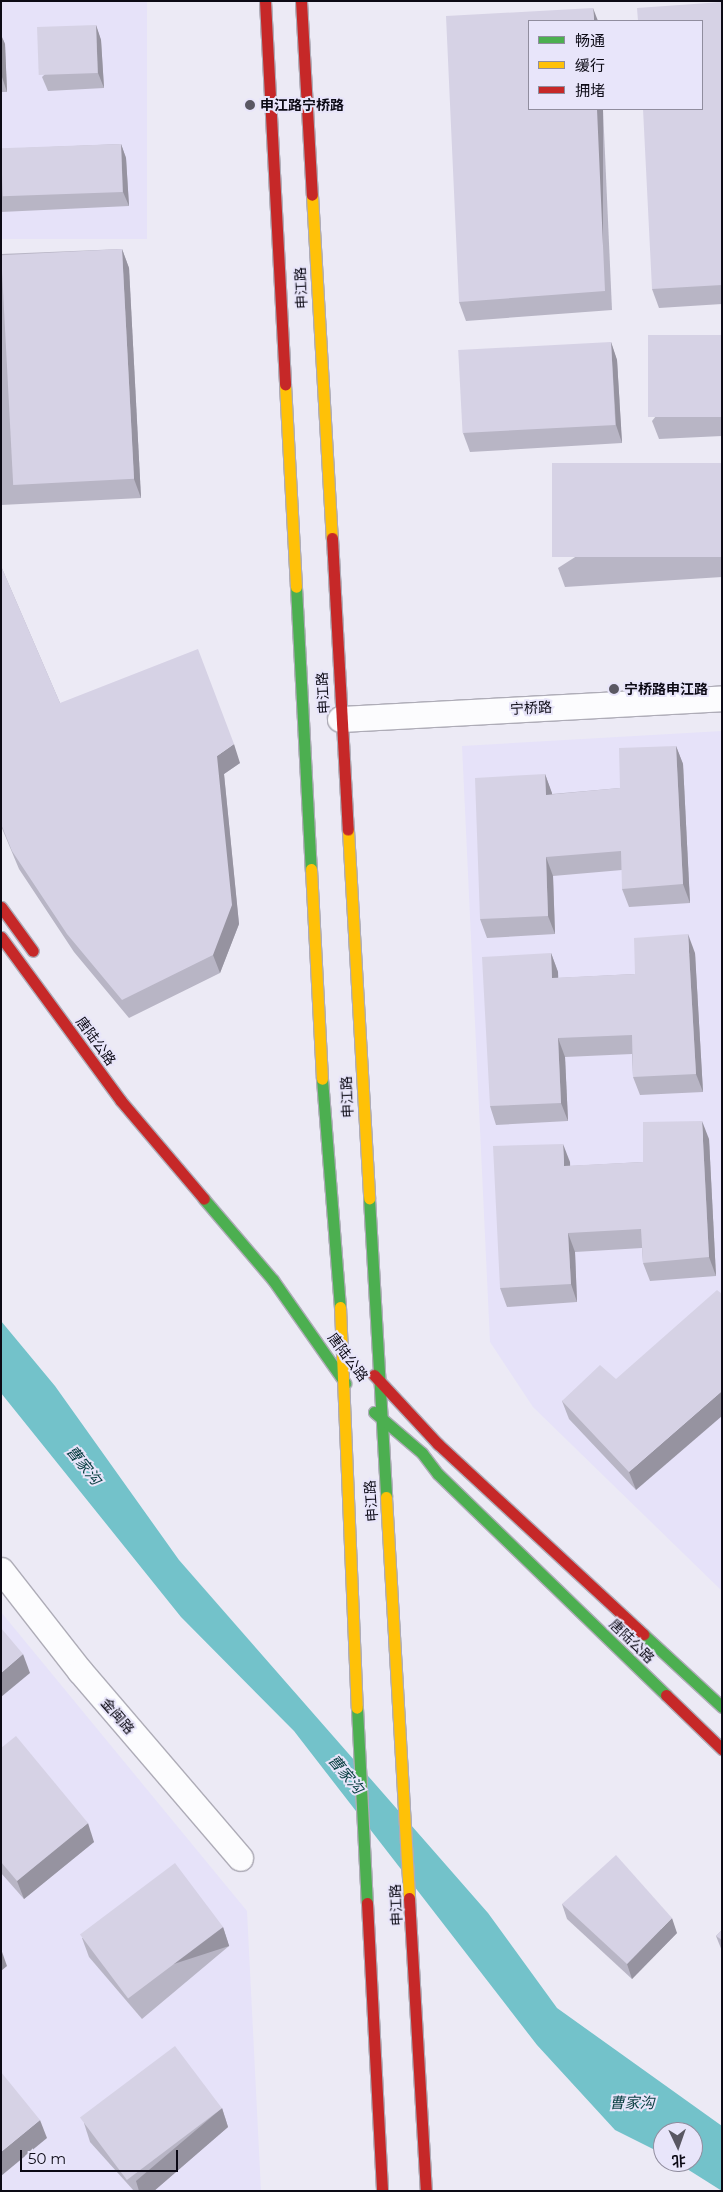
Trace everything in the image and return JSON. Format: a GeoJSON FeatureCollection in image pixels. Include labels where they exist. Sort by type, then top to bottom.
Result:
{"type":"FeatureCollection","features":[{"type":"Feature","properties":{"kind":"main road","name":"申江路"},"geometry":{"type":"LineString","coordinates":[[265,1],[324,1128],[343,1341],[348,1526],[382,2191]]}},
{"type":"Feature","properties":{"kind":"main road","name":"申江路"},"geometry":{"type":"LineString","coordinates":[[301,1],[340,719],[381,1382],[426,2191]]}},
{"type":"Feature","properties":{"kind":"main road"},"geometry":{"type":"LineString","coordinates":[[1,908],[42,963]]}},
{"type":"Feature","properties":{"kind":"main road","name":"唐陆公路"},"geometry":{"type":"LineString","coordinates":[[1,937],[121,1101],[273,1280],[344,1381],[382,1420],[422,1453],[438,1474],[722,1749]]}},
{"type":"Feature","properties":{"kind":"main road"},"geometry":{"type":"LineString","coordinates":[[158,1123],[286,1274]]}},
{"type":"Feature","properties":{"kind":"main road","name":"唐陆公路"},"geometry":{"type":"LineString","coordinates":[[324,1319],[438,1444],[722,1707]]}},
{"type":"Feature","properties":{"kind":"street","name":"宁桥路"},"geometry":{"type":"LineString","coordinates":[[340,719],[722,698]]}},
{"type":"Feature","properties":{"kind":"street","name":"金闽路"},"geometry":{"type":"LineString","coordinates":[[1,1570],[80,1671],[240,1858]]}},
{"type":"Feature","properties":{"kind":"shaded area"},"geometry":{"type":"Polygon","coordinates":[[[1,1],[147,1],[147,239],[1,239],[1,1]]]}},
{"type":"Feature","properties":{"kind":"shaded area"},"geometry":{"type":"Polygon","coordinates":[[[722,731],[722,1591],[533,1407],[490,1342],[462,746],[722,731]]]}},
{"type":"Feature","properties":{"kind":"shaded area"},"geometry":{"type":"Polygon","coordinates":[[[1,1612],[247,1911],[261,2191],[1,2191],[1,1612]]]}},
{"type":"Feature","properties":{"kind":"water","name":"曹家沟"},"geometry":{"type":"Polygon","coordinates":[[[1,1321],[55,1386],[179,1560],[488,1913],[557,2008],[722,2126],[722,2191],[692,2172],[703,2172],[703,2122],[653,2122],[653,2149],[615,2130],[537,2045],[294,1731],[181,1617],[1,1393],[1,1321]]]}},
{"type":"Feature","properties":{"kind":"building"},"geometry":{"type":"Polygon","coordinates":[[[722,2],[722,285],[652,289],[643,110],[703,110],[703,20],[638,20],[637,8],[722,2]]]}},
{"type":"Feature","properties":{"kind":"building"},"geometry":{"type":"Polygon","coordinates":[[[593,8],[594,20],[528,20],[528,110],[597,110],[605,291],[459,302],[446,16],[593,8]]]}},
{"type":"Feature","properties":{"kind":"building"},"geometry":{"type":"Polygon","coordinates":[[[96,25],[98,73],[39,75],[37,27],[96,25]]]}},
{"type":"Feature","properties":{"kind":"building"},"geometry":{"type":"Polygon","coordinates":[[[121,144],[123,192],[3,196],[1,148],[121,144]]]}},
{"type":"Feature","properties":{"kind":"building"},"geometry":{"type":"Polygon","coordinates":[[[122,249],[134,479],[13,485],[1,255],[122,249]]]}},
{"type":"Feature","properties":{"kind":"building"},"geometry":{"type":"Polygon","coordinates":[[[648,335],[722,335],[722,417],[648,417],[648,335]]]}},
{"type":"Feature","properties":{"kind":"building"},"geometry":{"type":"Polygon","coordinates":[[[611,342],[615,425],[463,433],[458,350],[611,342]]]}},
{"type":"Feature","properties":{"kind":"building"},"geometry":{"type":"Polygon","coordinates":[[[552,463],[722,463],[722,557],[552,557],[552,463]]]}},
{"type":"Feature","properties":{"kind":"building"},"geometry":{"type":"Polygon","coordinates":[[[1,566],[60,703],[198,649],[234,744],[217,756],[232,905],[213,955],[122,1000],[67,934],[12,851],[1,824],[1,566]]]}},
{"type":"Feature","properties":{"kind":"building"},"geometry":{"type":"Polygon","coordinates":[[[676,746],[683,884],[622,889],[621,851],[546,857],[548,916],[480,919],[475,778],[545,774],[546,795],[620,788],[619,748],[676,746]]]}},
{"type":"Feature","properties":{"kind":"building"},"geometry":{"type":"Polygon","coordinates":[[[688,934],[696,1074],[633,1077],[632,1035],[558,1038],[561,1103],[490,1106],[482,957],[551,953],[552,978],[635,974],[634,938],[688,934]]]}},
{"type":"Feature","properties":{"kind":"building"},"geometry":{"type":"Polygon","coordinates":[[[702,1121],[709,1257],[643,1263],[641,1229],[568,1233],[571,1284],[500,1288],[493,1146],[563,1144],[564,1166],[643,1162],[643,1122],[702,1121]]]}},
{"type":"Feature","properties":{"kind":"building"},"geometry":{"type":"Polygon","coordinates":[[[717,1290],[722,1294],[722,1391],[629,1472],[562,1401],[600,1365],[616,1379],[717,1290]]]}},
{"type":"Feature","properties":{"kind":"building"},"geometry":{"type":"Polygon","coordinates":[[[1,1628],[23,1654],[1,1673],[1,1628]]]}},
{"type":"Feature","properties":{"kind":"building"},"geometry":{"type":"Polygon","coordinates":[[[16,1736],[88,1823],[17,1881],[1,1862],[1,1748],[16,1736]]]}},
{"type":"Feature","properties":{"kind":"building"},"geometry":{"type":"Polygon","coordinates":[[[616,1855],[672,1918],[627,1964],[562,1904],[616,1855]]]}},
{"type":"Feature","properties":{"kind":"building"},"geometry":{"type":"Polygon","coordinates":[[[175,1863],[223,1927],[128,1999],[80,1935],[175,1863]]]}},
{"type":"Feature","properties":{"kind":"building"},"geometry":{"type":"Polygon","coordinates":[[[722,1930],[722,1940],[716,1936],[722,1930]]]}},
{"type":"Feature","properties":{"kind":"building"},"geometry":{"type":"Polygon","coordinates":[[[175,2046],[222,2108],[127,2180],[80,2118],[175,2046]]]}},
{"type":"Feature","properties":{"kind":"building"},"geometry":{"type":"Polygon","coordinates":[[[1,2072],[40,2120],[1,2152],[1,2072]]]}},
{"type":"Feature","properties":{"kind":"traffic: fast"},"geometry":{"type":"LineString","coordinates":[[296,587],[311,869]]}},
{"type":"Feature","properties":{"kind":"traffic: fast"},"geometry":{"type":"LineString","coordinates":[[322,1079],[340,1307]]}},
{"type":"Feature","properties":{"kind":"traffic: fast"},"geometry":{"type":"LineString","coordinates":[[369,1198],[386,1497]]}},
{"type":"Feature","properties":{"kind":"traffic: fast"},"geometry":{"type":"LineString","coordinates":[[204,1199],[273,1280],[345,1383]]}},
{"type":"Feature","properties":{"kind":"traffic: fast"},"geometry":{"type":"LineString","coordinates":[[374,1412],[422,1453],[438,1474],[666,1695]]}},
{"type":"Feature","properties":{"kind":"traffic: fast"},"geometry":{"type":"LineString","coordinates":[[643,1634],[722,1707]]}},
{"type":"Feature","properties":{"kind":"traffic: fast"},"geometry":{"type":"LineString","coordinates":[[357,1708],[367,1903]]}},
{"type":"Feature","properties":{"kind":"traffic: slow"},"geometry":{"type":"LineString","coordinates":[[312,195],[332,538]]}},
{"type":"Feature","properties":{"kind":"traffic: slow"},"geometry":{"type":"LineString","coordinates":[[285,384],[296,587]]}},
{"type":"Feature","properties":{"kind":"traffic: slow"},"geometry":{"type":"LineString","coordinates":[[348,830],[369,1198]]}},
{"type":"Feature","properties":{"kind":"traffic: slow"},"geometry":{"type":"LineString","coordinates":[[311,869],[322,1079]]}},
{"type":"Feature","properties":{"kind":"traffic: slow"},"geometry":{"type":"LineString","coordinates":[[340,1307],[357,1708]]}},
{"type":"Feature","properties":{"kind":"traffic: slow"},"geometry":{"type":"LineString","coordinates":[[386,1497],[409,1898]]}},
{"type":"Feature","properties":{"kind":"traffic: jam"},"geometry":{"type":"LineString","coordinates":[[265,1],[285,384]]}},
{"type":"Feature","properties":{"kind":"traffic: jam"},"geometry":{"type":"LineString","coordinates":[[301,1],[312,195]]}},
{"type":"Feature","properties":{"kind":"traffic: jam"},"geometry":{"type":"LineString","coordinates":[[332,538],[348,830]]}},
{"type":"Feature","properties":{"kind":"traffic: jam"},"geometry":{"type":"LineString","coordinates":[[1,907],[33,951]]}},
{"type":"Feature","properties":{"kind":"traffic: jam"},"geometry":{"type":"LineString","coordinates":[[1,937],[121,1101],[204,1199]]}},
{"type":"Feature","properties":{"kind":"traffic: jam"},"geometry":{"type":"LineString","coordinates":[[374,1375],[438,1444],[643,1634]]}},
{"type":"Feature","properties":{"kind":"traffic: jam"},"geometry":{"type":"LineString","coordinates":[[666,1695],[722,1749]]}},
{"type":"Feature","properties":{"kind":"traffic: jam"},"geometry":{"type":"LineString","coordinates":[[409,1898],[426,2191]]}},
{"type":"Feature","properties":{"kind":"traffic: jam"},"geometry":{"type":"LineString","coordinates":[[367,1903],[382,2191]]}},
{"type":"Feature","properties":{"kind":"place","name":"申江路宁桥路"},"geometry":{"type":"Point","coordinates":[250,105]}},
{"type":"Feature","properties":{"kind":"place","name":"宁桥路申江路"},"geometry":{"type":"Point","coordinates":[614,689]}}]}
